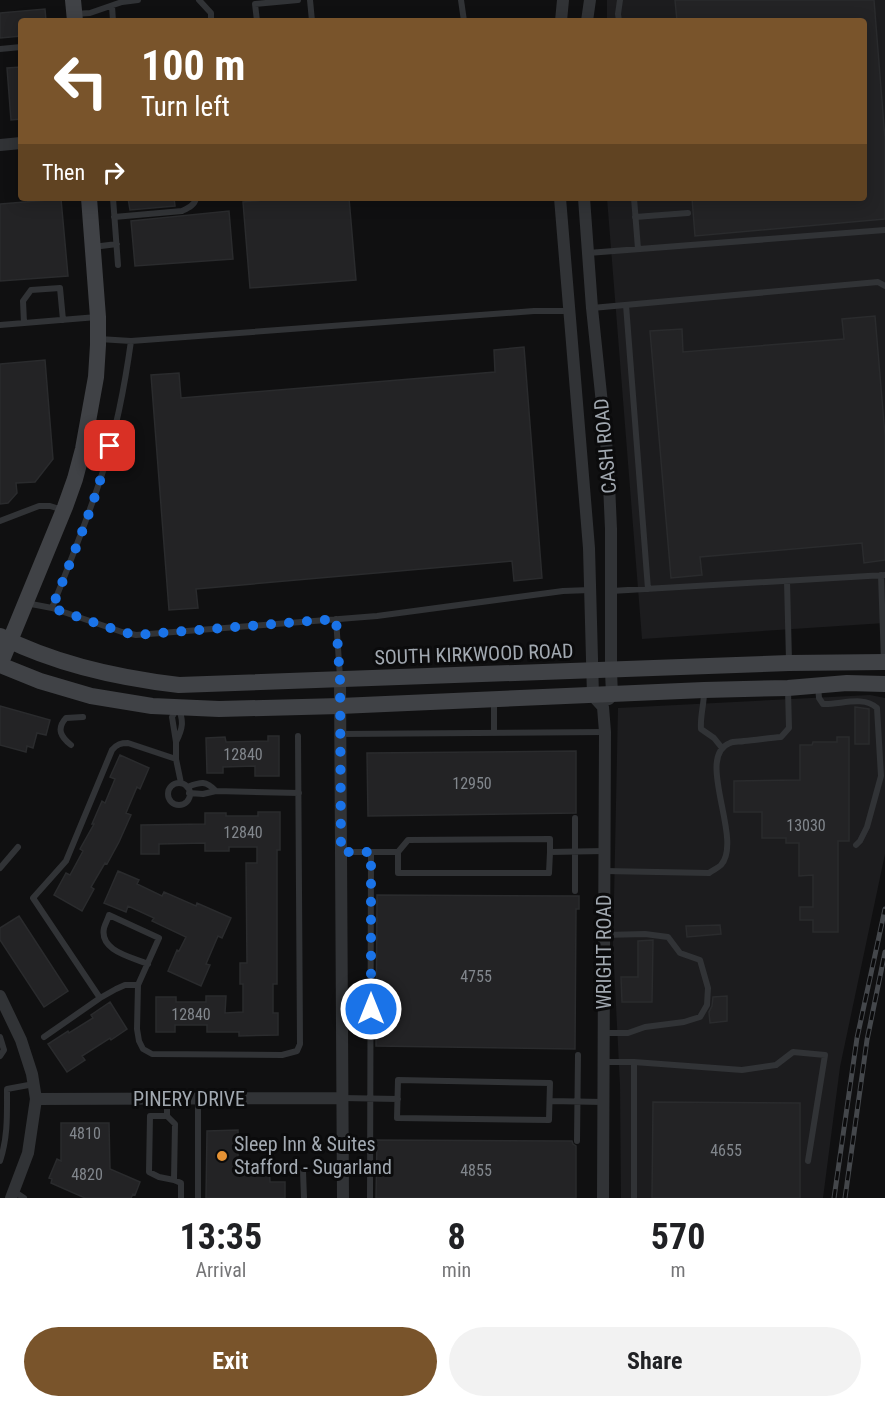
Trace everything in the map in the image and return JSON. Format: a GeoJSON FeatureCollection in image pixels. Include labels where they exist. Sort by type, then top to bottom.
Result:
{"type":"FeatureCollection","features":[{"type":"Feature","properties":{"kind":"main road"},"geometry":{"type":"LineString","coordinates":[[89,201],[98,339],[96,377],[83,449],[64,510],[26,603],[5,639],[0,665],[40,681],[91,696],[152,706],[219,709],[494,700],[602,699],[704,690],[788,688],[840,683],[885,684]]}},
{"type":"Feature","properties":{"kind":"main road","name":"SOUTH KIRKWOOD ROAD"},"geometry":{"type":"LineString","coordinates":[[5,639],[39,653],[109,674],[179,685],[789,663],[885,662]]}},
{"type":"Feature","properties":{"kind":"main road"},"geometry":{"type":"LineString","coordinates":[[839,662],[840,683]]}},
{"type":"Feature","properties":{"kind":"main road"},"geometry":{"type":"LineString","coordinates":[[788,688],[789,663]]}},
{"type":"Feature","properties":{"kind":"main road"},"geometry":{"type":"LineString","coordinates":[[817,663],[818,685]]}},
{"type":"Feature","properties":{"kind":"main road"},"geometry":{"type":"LineString","coordinates":[[178,708],[179,685]]}},
{"type":"Feature","properties":{"kind":"street"},"geometry":{"type":"LineString","coordinates":[[561,18],[563,0]]}},
{"type":"Feature","properties":{"kind":"street"},"geometry":{"type":"LineString","coordinates":[[587,18],[590,0]]}},
{"type":"Feature","properties":{"kind":"street"},"geometry":{"type":"LineString","coordinates":[[0,145],[18,143]]}},
{"type":"Feature","properties":{"kind":"street","name":"CASH ROAD"},"geometry":{"type":"LineString","coordinates":[[560,201],[589,548],[591,671]]}},
{"type":"Feature","properties":{"kind":"street","name":"CASH ROAD"},"geometry":{"type":"LineString","coordinates":[[584,201],[592,308],[608,461],[611,529],[611,671],[602,699]]}},
{"type":"Feature","properties":{"kind":"street"},"geometry":{"type":"LineString","coordinates":[[569,311],[592,308]]}},
{"type":"Feature","properties":{"kind":"street","name":"WRIGHT ROAD"},"geometry":{"type":"LineString","coordinates":[[591,671],[602,699],[605,732],[603,1198]]}},
{"type":"Feature","properties":{"kind":"street"},"geometry":{"type":"LineString","coordinates":[[340,680],[343,1198]]}},
{"type":"Feature","properties":{"kind":"street"},"geometry":{"type":"LineString","coordinates":[[0,996],[21,1040],[36,1099],[28,1153],[17,1196]]}},
{"type":"Feature","properties":{"kind":"street","name":"PINERY DRIVE"},"geometry":{"type":"LineString","coordinates":[[36,1099],[342,1098]]}},
{"type":"Feature","properties":{"kind":"lane"},"geometry":{"type":"LineString","coordinates":[[74,12],[90,12],[122,2],[138,0]]}},
{"type":"Feature","properties":{"kind":"lane"},"geometry":{"type":"LineString","coordinates":[[199,0],[211,13],[211,18]]}},
{"type":"Feature","properties":{"kind":"lane"},"geometry":{"type":"LineString","coordinates":[[257,18],[255,2],[298,0]]}},
{"type":"Feature","properties":{"kind":"lane"},"geometry":{"type":"LineString","coordinates":[[310,0],[312,18]]}},
{"type":"Feature","properties":{"kind":"lane"},"geometry":{"type":"LineString","coordinates":[[461,0],[464,18]]}},
{"type":"Feature","properties":{"kind":"lane"},"geometry":{"type":"LineString","coordinates":[[619,18],[620,0]]}},
{"type":"Feature","properties":{"kind":"lane"},"geometry":{"type":"LineString","coordinates":[[112,6],[113,18]]}},
{"type":"Feature","properties":{"kind":"lane"},"geometry":{"type":"LineString","coordinates":[[0,49],[18,47]]}},
{"type":"Feature","properties":{"kind":"lane"},"geometry":{"type":"LineString","coordinates":[[113,201],[118,266]]}},
{"type":"Feature","properties":{"kind":"lane"},"geometry":{"type":"LineString","coordinates":[[114,217],[182,211],[195,201]]}},
{"type":"Feature","properties":{"kind":"lane"},"geometry":{"type":"LineString","coordinates":[[634,201],[638,249]]}},
{"type":"Feature","properties":{"kind":"lane"},"geometry":{"type":"LineString","coordinates":[[635,217],[688,213]]}},
{"type":"Feature","properties":{"kind":"lane"},"geometry":{"type":"LineString","coordinates":[[588,253],[885,230]]}},
{"type":"Feature","properties":{"kind":"lane"},"geometry":{"type":"LineString","coordinates":[[92,247],[117,244]]}},
{"type":"Feature","properties":{"kind":"lane"},"geometry":{"type":"LineString","coordinates":[[592,308],[878,282],[885,286]]}},
{"type":"Feature","properties":{"kind":"lane"},"geometry":{"type":"LineString","coordinates":[[24,323],[23,301],[31,290],[60,288],[63,320]]}},
{"type":"Feature","properties":{"kind":"lane"},"geometry":{"type":"LineString","coordinates":[[626,305],[648,589]]}},
{"type":"Feature","properties":{"kind":"lane"},"geometry":{"type":"LineString","coordinates":[[98,339],[131,341],[534,311],[569,311]]}},
{"type":"Feature","properties":{"kind":"lane"},"geometry":{"type":"LineString","coordinates":[[0,325],[98,317]]}},
{"type":"Feature","properties":{"kind":"lane"},"geometry":{"type":"LineString","coordinates":[[52,608],[105,467],[126,382],[131,341]]}},
{"type":"Feature","properties":{"kind":"lane"},"geometry":{"type":"LineString","coordinates":[[0,521],[39,506],[45,505],[64,510]]}},
{"type":"Feature","properties":{"kind":"lane"},"geometry":{"type":"LineString","coordinates":[[611,591],[883,575],[885,662]]}},
{"type":"Feature","properties":{"kind":"lane"},"geometry":{"type":"LineString","coordinates":[[787,581],[789,663]]}},
{"type":"Feature","properties":{"kind":"lane"},"geometry":{"type":"LineString","coordinates":[[26,603],[52,608],[136,635],[377,616],[563,591],[590,590]]}},
{"type":"Feature","properties":{"kind":"lane"},"geometry":{"type":"LineString","coordinates":[[336,619],[340,680]]}},
{"type":"Feature","properties":{"kind":"lane"},"geometry":{"type":"LineString","coordinates":[[818,685],[822,704],[863,702],[877,708],[880,776],[867,827],[856,845]]}},
{"type":"Feature","properties":{"kind":"lane"},"geometry":{"type":"LineString","coordinates":[[604,871],[709,873],[722,865],[727,852],[726,827],[717,778],[717,759],[722,748],[730,743],[781,737],[789,728],[788,688]]}},
{"type":"Feature","properties":{"kind":"lane"},"geometry":{"type":"LineString","coordinates":[[704,690],[700,718],[701,729],[714,738],[722,748]]}},
{"type":"Feature","properties":{"kind":"lane"},"geometry":{"type":"LineString","coordinates":[[494,700],[494,733]]}},
{"type":"Feature","properties":{"kind":"lane"},"geometry":{"type":"LineString","coordinates":[[178,708],[172,717],[176,759],[186,788]]}},
{"type":"Feature","properties":{"kind":"lane"},"geometry":{"type":"LineString","coordinates":[[71,745],[62,738],[60,727],[66,718],[83,717]]}},
{"type":"Feature","properties":{"kind":"lane"},"geometry":{"type":"LineString","coordinates":[[341,734],[605,732]]}},
{"type":"Feature","properties":{"kind":"lane"},"geometry":{"type":"LineString","coordinates":[[147,964],[111,949],[105,943],[104,929],[109,915],[159,938],[138,985],[139,1041],[152,1054],[282,1055],[297,1051],[300,1044],[298,736]]}},
{"type":"Feature","properties":{"kind":"lane"},"geometry":{"type":"LineString","coordinates":[[100,998],[33,898],[66,861],[112,750],[117,745],[128,742],[176,759]]}},
{"type":"Feature","properties":{"kind":"lane"},"geometry":{"type":"LineString","coordinates":[[186,788],[201,782],[209,784],[216,791]]}},
{"type":"Feature","properties":{"kind":"lane"},"geometry":{"type":"LineString","coordinates":[[186,788],[203,794],[216,791],[299,793]]}},
{"type":"Feature","properties":{"kind":"lane"},"geometry":{"type":"LineString","coordinates":[[575,818],[575,891]]}},
{"type":"Feature","properties":{"kind":"lane"},"geometry":{"type":"LineString","coordinates":[[550,839],[549,873],[398,873],[398,852],[408,840],[550,839]]}},
{"type":"Feature","properties":{"kind":"lane"},"geometry":{"type":"LineString","coordinates":[[0,868],[18,847]]}},
{"type":"Feature","properties":{"kind":"lane"},"geometry":{"type":"LineString","coordinates":[[550,852],[604,851]]}},
{"type":"Feature","properties":{"kind":"lane"},"geometry":{"type":"LineString","coordinates":[[341,852],[398,852]]}},
{"type":"Feature","properties":{"kind":"lane"},"geometry":{"type":"LineString","coordinates":[[370,1198],[371,852]]}},
{"type":"Feature","properties":{"kind":"lane"},"geometry":{"type":"LineString","coordinates":[[603,1033],[628,1033],[645,1027],[684,1022],[699,1017],[707,1005],[708,988],[700,960],[680,953],[668,937],[645,934],[604,934]]}},
{"type":"Feature","properties":{"kind":"lane"},"geometry":{"type":"LineString","coordinates":[[44,1037],[100,998],[125,985],[138,985]]}},
{"type":"Feature","properties":{"kind":"lane"},"geometry":{"type":"LineString","coordinates":[[0,1037],[4,1050],[0,1056]]}},
{"type":"Feature","properties":{"kind":"lane"},"geometry":{"type":"LineString","coordinates":[[603,1062],[742,1070],[776,1065],[792,1052],[825,1055],[808,1161]]}},
{"type":"Feature","properties":{"kind":"lane"},"geometry":{"type":"LineString","coordinates":[[577,1142],[578,1055]]}},
{"type":"Feature","properties":{"kind":"lane"},"geometry":{"type":"LineString","coordinates":[[634,1062],[634,1198]]}},
{"type":"Feature","properties":{"kind":"lane"},"geometry":{"type":"LineString","coordinates":[[398,1080],[550,1083],[549,1120],[398,1118],[398,1099],[398,1080]]}},
{"type":"Feature","properties":{"kind":"lane"},"geometry":{"type":"LineString","coordinates":[[0,1098],[7,1089],[34,1084]]}},
{"type":"Feature","properties":{"kind":"lane"},"geometry":{"type":"LineString","coordinates":[[0,1161],[5,1147],[7,1089]]}},
{"type":"Feature","properties":{"kind":"lane"},"geometry":{"type":"LineString","coordinates":[[342,1098],[398,1099]]}},
{"type":"Feature","properties":{"kind":"lane"},"geometry":{"type":"LineString","coordinates":[[167,1099],[167,1116],[175,1124],[174,1180]]}},
{"type":"Feature","properties":{"kind":"lane"},"geometry":{"type":"LineString","coordinates":[[198,1099],[198,1198]]}},
{"type":"Feature","properties":{"kind":"lane"},"geometry":{"type":"LineString","coordinates":[[550,1101],[603,1102]]}},
{"type":"Feature","properties":{"kind":"lane"},"geometry":{"type":"LineString","coordinates":[[167,1116],[150,1116],[149,1172],[159,1178],[181,1183],[181,1198]]}},
{"type":"Feature","properties":{"kind":"lane"},"geometry":{"type":"LineString","coordinates":[[303,1171],[304,1198]]}},
{"type":"Feature","properties":{"kind":"shaded area"},"geometry":{"type":"Polygon","coordinates":[[[607,0],[885,0],[885,623],[642,639],[607,201],[867,201],[867,18],[607,18],[607,0]]]}},
{"type":"Feature","properties":{"kind":"shaded area"},"geometry":{"type":"Polygon","coordinates":[[[870,695],[885,698],[885,854],[840,1067],[823,1198],[621,1198],[620,1085],[613,946],[618,708],[870,695]]]}},
{"type":"Feature","properties":{"kind":"building"},"geometry":{"type":"Polygon","coordinates":[[[675,0],[874,0],[885,139],[885,219],[695,236],[692,201],[867,201],[867,18],[677,18],[675,0]]]}},
{"type":"Feature","properties":{"kind":"building"},"geometry":{"type":"Polygon","coordinates":[[[45,9],[46,18],[18,18],[18,36],[0,38],[0,13],[45,9]]]}},
{"type":"Feature","properties":{"kind":"building"},"geometry":{"type":"Polygon","coordinates":[[[18,67],[18,119],[11,120],[7,68],[18,67]]]}},
{"type":"Feature","properties":{"kind":"building"},"geometry":{"type":"Polygon","coordinates":[[[61,201],[68,276],[0,281],[0,204],[61,201]]]}},
{"type":"Feature","properties":{"kind":"building"},"geometry":{"type":"Polygon","coordinates":[[[128,201],[174,201],[175,206],[130,210],[128,201]]]}},
{"type":"Feature","properties":{"kind":"building"},"geometry":{"type":"Polygon","coordinates":[[[349,201],[356,280],[250,288],[243,202],[349,201]]]}},
{"type":"Feature","properties":{"kind":"building"},"geometry":{"type":"Polygon","coordinates":[[[229,211],[233,259],[135,266],[131,221],[229,211]]]}},
{"type":"Feature","properties":{"kind":"building"},"geometry":{"type":"Polygon","coordinates":[[[875,316],[885,435],[885,560],[864,563],[862,543],[700,557],[702,575],[671,578],[650,331],[682,329],[683,352],[844,339],[842,319],[875,316]]]}},
{"type":"Feature","properties":{"kind":"building"},"geometry":{"type":"Polygon","coordinates":[[[524,347],[542,578],[514,581],[512,561],[196,589],[198,608],[169,610],[151,375],[179,373],[181,398],[495,372],[494,350],[524,347]]]}},
{"type":"Feature","properties":{"kind":"building"},"geometry":{"type":"Polygon","coordinates":[[[45,360],[53,459],[35,482],[16,483],[17,493],[8,503],[0,504],[0,364],[45,360]]]}},
{"type":"Feature","properties":{"kind":"building"},"geometry":{"type":"Polygon","coordinates":[[[0,706],[50,720],[46,735],[37,733],[33,748],[27,746],[26,752],[0,745],[0,706]]]}},
{"type":"Feature","properties":{"kind":"building"},"geometry":{"type":"Polygon","coordinates":[[[855,707],[869,709],[869,744],[855,744],[855,707]]]}},
{"type":"Feature","properties":{"kind":"building"},"geometry":{"type":"Polygon","coordinates":[[[268,736],[279,736],[279,776],[255,776],[255,766],[223,767],[223,773],[207,773],[206,738],[225,737],[226,742],[268,741],[268,736]]]}},
{"type":"Feature","properties":{"kind":"building"},"geometry":{"type":"Polygon","coordinates":[[[837,737],[849,737],[849,841],[838,841],[838,932],[813,932],[813,920],[800,920],[800,907],[813,907],[813,875],[799,876],[799,843],[786,843],[786,838],[762,838],[762,812],[734,812],[734,781],[800,780],[800,745],[812,745],[813,742],[837,742],[837,737]]]}},
{"type":"Feature","properties":{"kind":"building"},"geometry":{"type":"Polygon","coordinates":[[[576,751],[576,813],[368,816],[367,753],[576,751]]]}},
{"type":"Feature","properties":{"kind":"building"},"geometry":{"type":"Polygon","coordinates":[[[120,755],[149,768],[140,789],[137,787],[126,813],[131,815],[119,842],[91,887],[94,889],[82,911],[54,895],[66,873],[70,875],[83,851],[80,849],[115,779],[110,777],[120,755]]]}},
{"type":"Feature","properties":{"kind":"building"},"geometry":{"type":"Polygon","coordinates":[[[258,812],[280,812],[280,850],[277,850],[277,984],[273,984],[273,1013],[278,1013],[278,1035],[239,1036],[239,1032],[207,1032],[207,1025],[175,1025],[175,1032],[156,1032],[156,997],[176,997],[176,1002],[206,1002],[206,996],[226,996],[225,1013],[243,1012],[240,963],[247,963],[246,863],[257,863],[257,847],[229,847],[229,851],[205,851],[205,843],[159,844],[159,854],[141,854],[141,825],[205,824],[205,813],[226,813],[226,816],[258,816],[258,812]]]}},
{"type":"Feature","properties":{"kind":"building"},"geometry":{"type":"Polygon","coordinates":[[[118,871],[139,880],[137,884],[162,896],[164,892],[231,918],[222,938],[218,936],[206,964],[210,965],[201,986],[168,971],[177,950],[179,951],[186,937],[152,921],[154,918],[128,906],[126,912],[104,903],[118,871]]]}},
{"type":"Feature","properties":{"kind":"building"},"geometry":{"type":"Polygon","coordinates":[[[377,895],[579,896],[579,909],[576,909],[575,1049],[376,1046],[377,895]]]}},
{"type":"Feature","properties":{"kind":"building"},"geometry":{"type":"Polygon","coordinates":[[[19,916],[68,991],[44,1007],[0,940],[0,928],[19,916]]]}},
{"type":"Feature","properties":{"kind":"building"},"geometry":{"type":"Polygon","coordinates":[[[720,925],[721,934],[687,937],[686,926],[720,925]]]}},
{"type":"Feature","properties":{"kind":"building"},"geometry":{"type":"Polygon","coordinates":[[[653,940],[652,1002],[622,1002],[621,977],[638,977],[638,941],[653,940]]]}},
{"type":"Feature","properties":{"kind":"building"},"geometry":{"type":"Polygon","coordinates":[[[727,996],[727,1021],[710,1023],[709,1012],[713,997],[727,996]]]}},
{"type":"Feature","properties":{"kind":"building"},"geometry":{"type":"Polygon","coordinates":[[[110,1002],[127,1029],[82,1056],[85,1060],[67,1072],[48,1044],[93,1018],[91,1015],[110,1002]]]}},
{"type":"Feature","properties":{"kind":"building"},"geometry":{"type":"Polygon","coordinates":[[[653,1102],[800,1103],[800,1198],[652,1198],[653,1102]]]}},
{"type":"Feature","properties":{"kind":"building"},"geometry":{"type":"Polygon","coordinates":[[[61,1123],[109,1123],[110,1169],[140,1182],[135,1195],[133,1194],[131,1198],[85,1198],[51,1183],[52,1179],[49,1178],[57,1159],[61,1161],[61,1123]]]}},
{"type":"Feature","properties":{"kind":"building","name":"Sleep Inn & Suites Stafford - Sugarland"},"geometry":{"type":"Polygon","coordinates":[[[238,1130],[238,1162],[265,1162],[266,1168],[269,1167],[270,1182],[285,1182],[285,1198],[206,1198],[207,1131],[238,1130]]]}},
{"type":"Feature","properties":{"kind":"building"},"geometry":{"type":"Polygon","coordinates":[[[377,1140],[572,1141],[576,1146],[576,1198],[376,1198],[377,1140]]]}},
{"type":"Feature","properties":{"kind":"railway"},"geometry":{"type":"LineString","coordinates":[[834,1198],[857,1038],[885,909]]}},
{"type":"Feature","properties":{"kind":"railway"},"geometry":{"type":"LineString","coordinates":[[845,1198],[867,1040],[885,952]]}},
{"type":"Feature","properties":{"kind":"place","name":"Sleep Inn & Suites Stafford - Sugarland"},"geometry":{"type":"Point","coordinates":[222,1156]}},
{"type":"Feature","properties":{"kind":"route"},"geometry":{"type":"LineString","coordinates":[[110,446],[85,524],[52,608],[136,635],[336,619],[340,680],[341,852],[371,852],[371,1009]]}}]}
